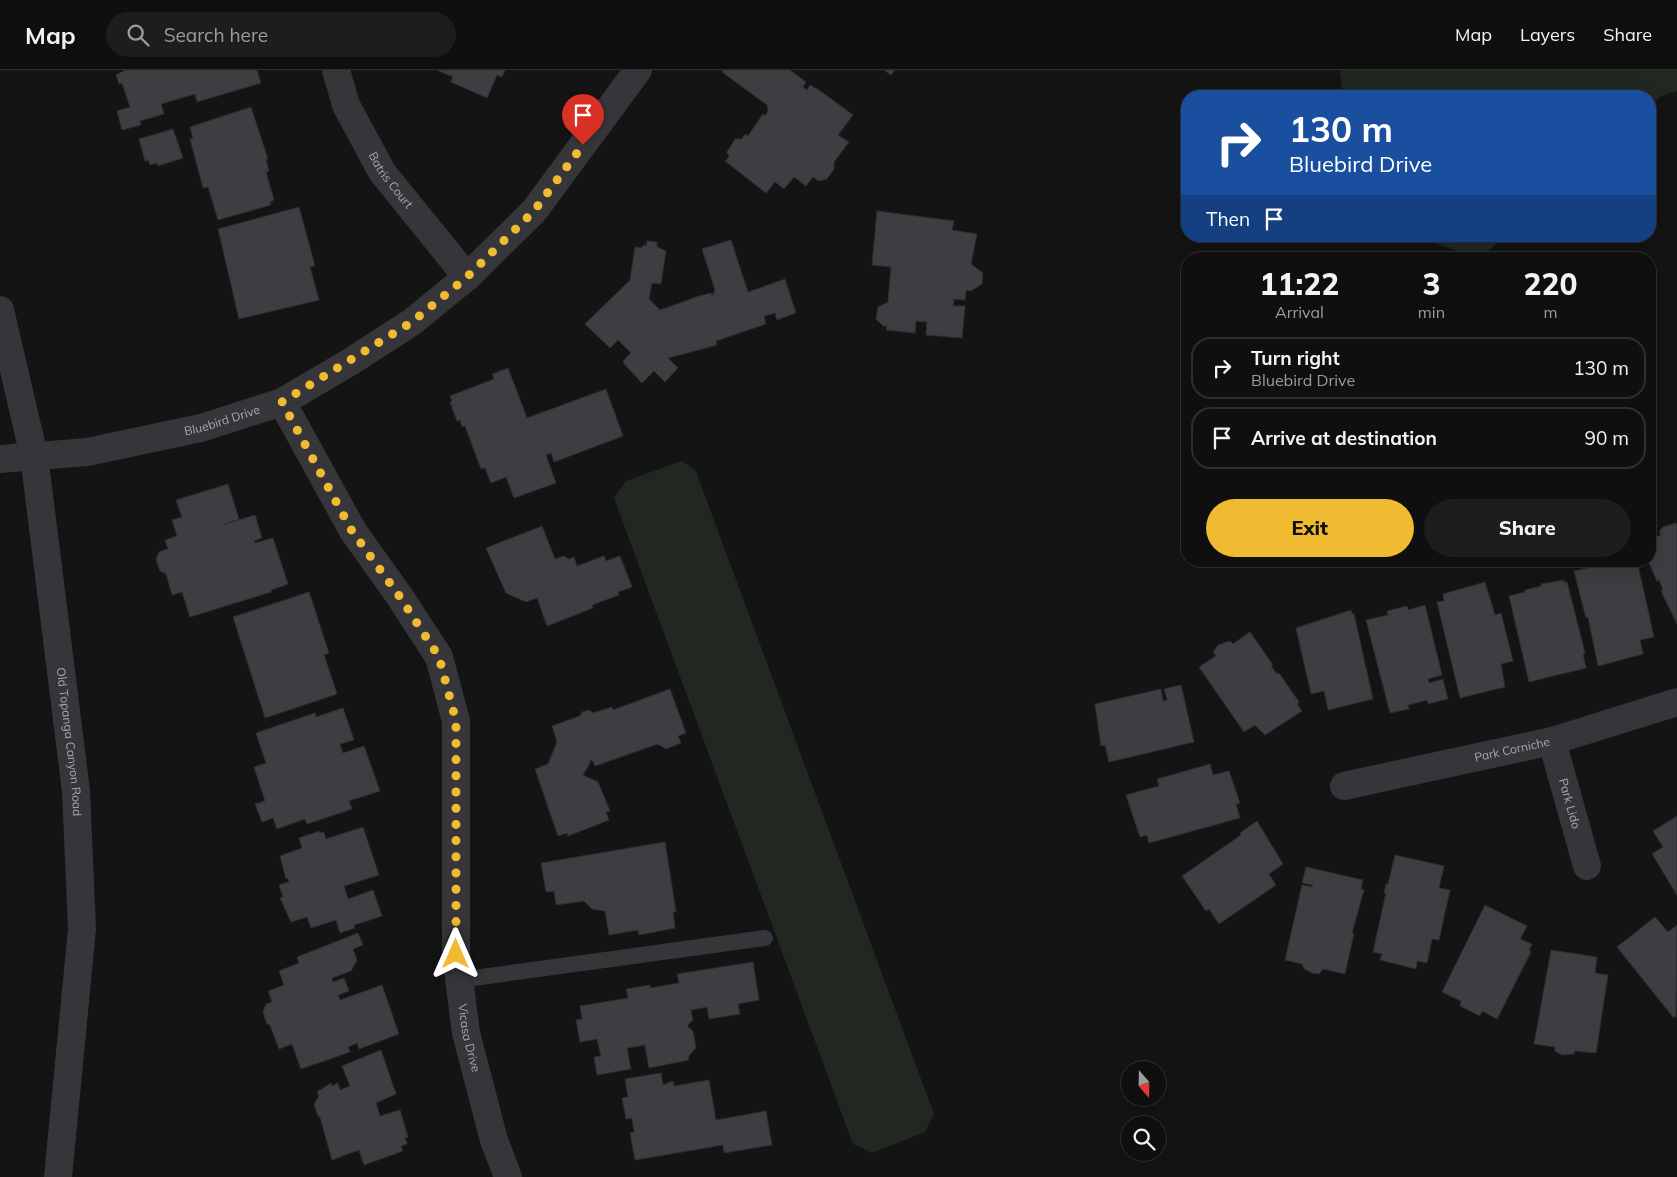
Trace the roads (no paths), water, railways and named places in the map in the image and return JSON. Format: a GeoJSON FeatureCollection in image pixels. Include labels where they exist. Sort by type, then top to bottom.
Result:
{"type":"FeatureCollection","features":[{"type":"Feature","properties":{"kind":"street","name":"Batris Court"},"geometry":{"type":"LineString","coordinates":[[336,70],[346,105],[382,172],[467,277]]}},
{"type":"Feature","properties":{"kind":"street","name":"Bluebird Drive"},"geometry":{"type":"LineString","coordinates":[[0,459],[88,452],[201,428],[282,402],[412,322],[467,277],[534,211],[638,70]]}},
{"type":"Feature","properties":{"kind":"street","name":"Old Topanga Canyon Road"},"geometry":{"type":"LineString","coordinates":[[0,310],[34,456],[76,792],[82,929],[58,1177]]}},
{"type":"Feature","properties":{"kind":"street","name":"Vicasa Drive"},"geometry":{"type":"LineString","coordinates":[[282,402],[352,531],[400,597],[439,657],[456,721],[456,954],[466,1034],[494,1140],[508,1177]]}},
{"type":"Feature","properties":{"kind":"street","name":"Park Corniche"},"geometry":{"type":"LineString","coordinates":[[1344,786],[1552,741],[1677,702]]}},
{"type":"Feature","properties":{"kind":"street","name":"Park Lido"},"geometry":{"type":"LineString","coordinates":[[1552,741],[1586,866]]}},
{"type":"Feature","properties":{"kind":"lane"},"geometry":{"type":"LineString","coordinates":[[459,980],[765,938]]}}]}
